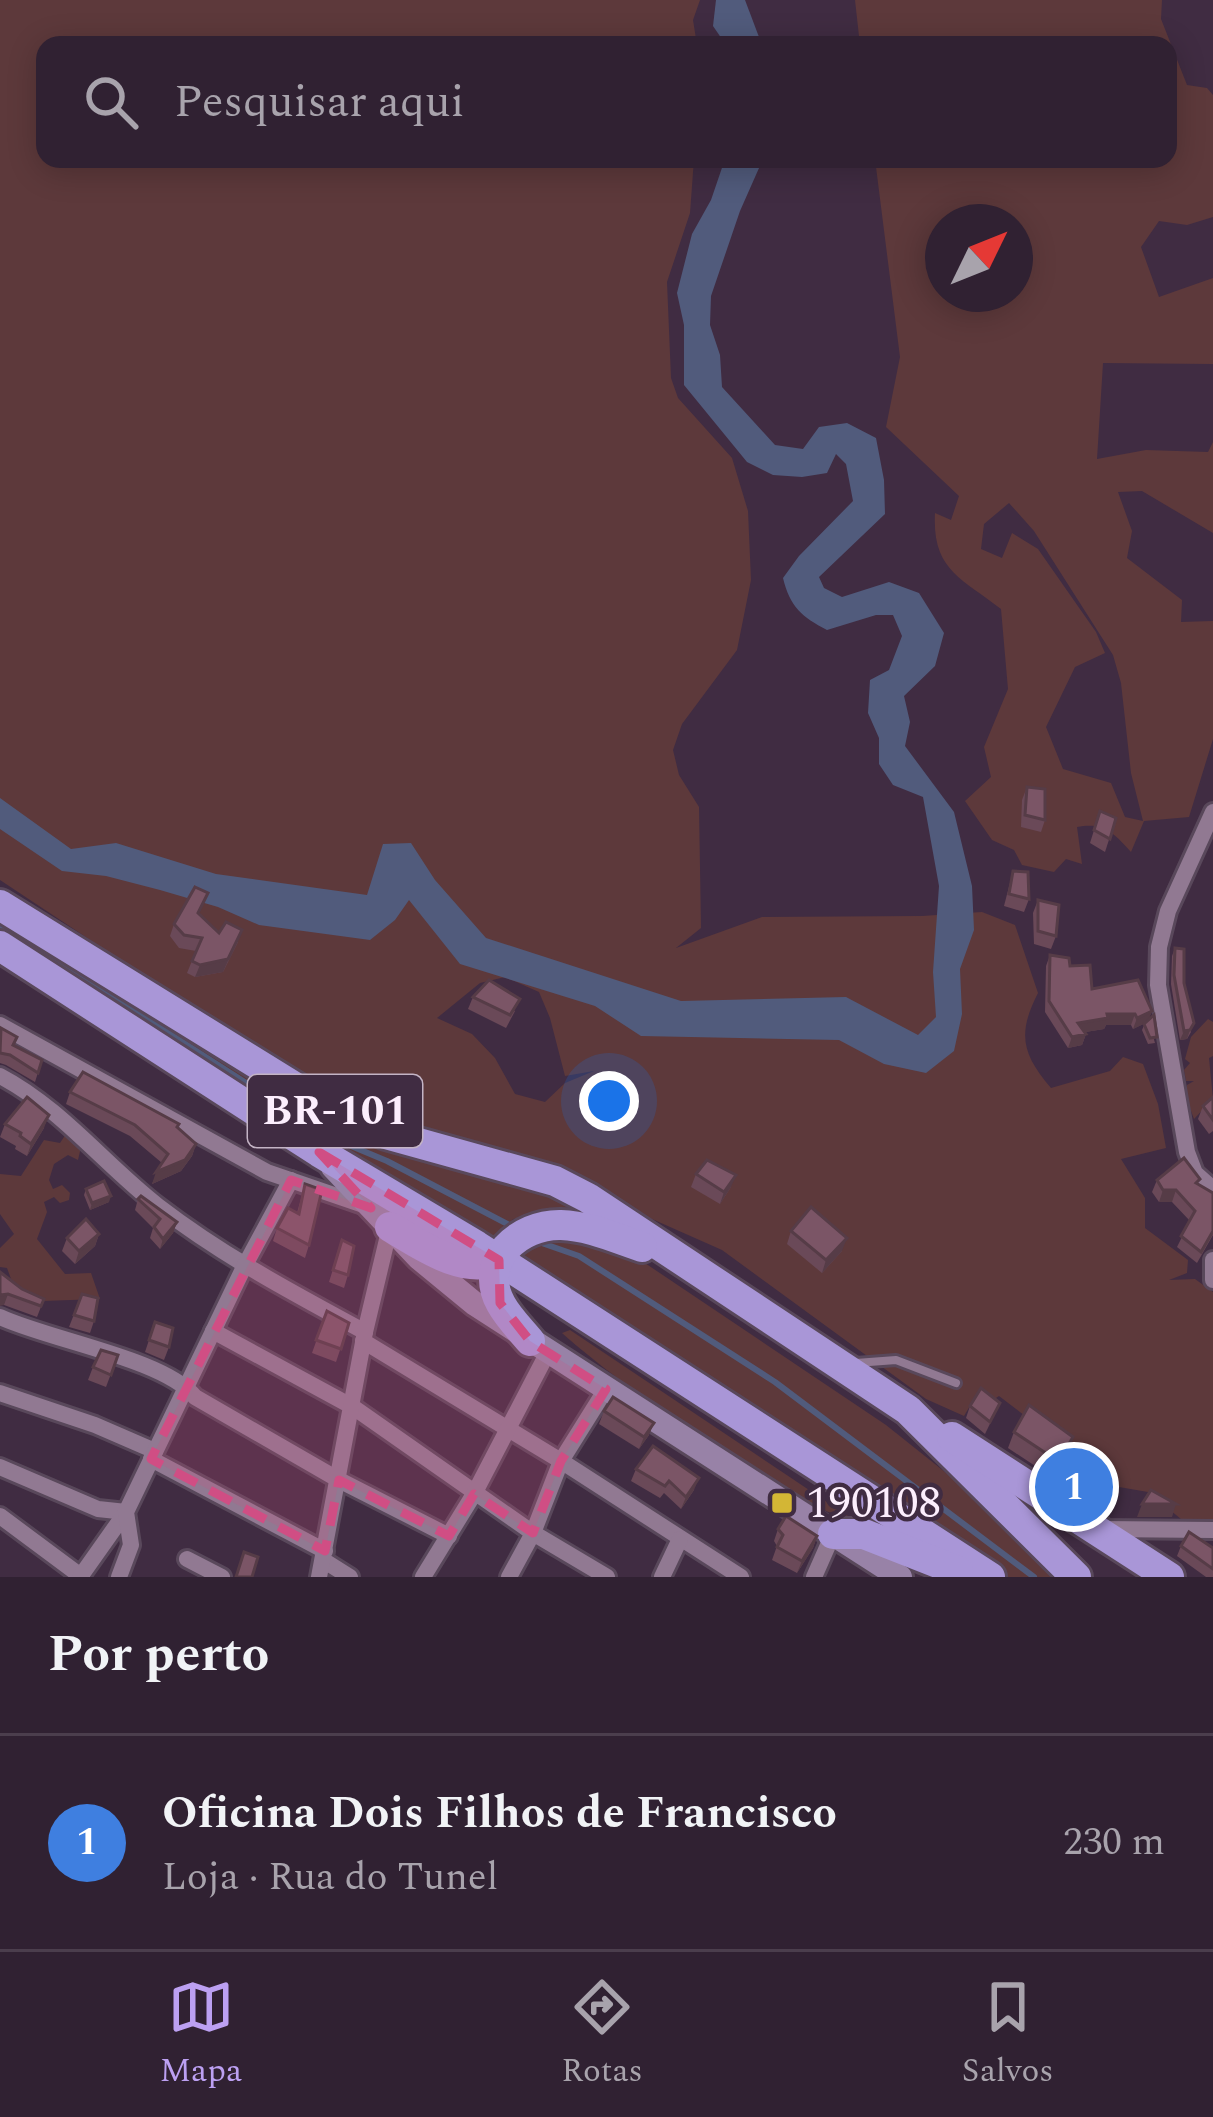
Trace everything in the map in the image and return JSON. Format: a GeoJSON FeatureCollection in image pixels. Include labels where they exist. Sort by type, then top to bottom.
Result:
{"type":"FeatureCollection","features":[{"type":"Feature","properties":{"kind":"highway","name":"BR-101"},"geometry":{"type":"LineString","coordinates":[[0,905],[327,1107],[386,1134],[555,1181],[588,1198],[908,1409],[1076,1577]]}},
{"type":"Feature","properties":{"kind":"highway","name":"BR-101"},"geometry":{"type":"LineString","coordinates":[[0,946],[990,1577]]}},
{"type":"Feature","properties":{"kind":"highway"},"geometry":{"type":"LineString","coordinates":[[380,1218],[465,1264],[486,1266],[499,1260]]}},
{"type":"Feature","properties":{"kind":"highway"},"geometry":{"type":"LineString","coordinates":[[539,1347],[503,1309],[495,1290],[499,1260],[509,1242],[523,1232],[561,1225],[593,1230],[692,1266]]}},
{"type":"Feature","properties":{"kind":"highway"},"geometry":{"type":"LineString","coordinates":[[908,1409],[1155,1569]]}},
{"type":"Feature","properties":{"kind":"highway"},"geometry":{"type":"LineString","coordinates":[[833,1534],[864,1534],[974,1577]]}},
{"type":"Feature","properties":{"kind":"main road"},"geometry":{"type":"LineString","coordinates":[[319,1152],[419,1258],[539,1347],[900,1577]]}},
{"type":"Feature","properties":{"kind":"street"},"geometry":{"type":"LineString","coordinates":[[1213,812],[1168,911],[1157,966],[1187,1152],[1195,1173],[1213,1189]]}},
{"type":"Feature","properties":{"kind":"street"},"geometry":{"type":"LineString","coordinates":[[0,1024],[268,1172],[380,1218],[377,1277],[322,1563]]}},
{"type":"Feature","properties":{"kind":"street"},"geometry":{"type":"LineString","coordinates":[[0,1076],[32,1094],[159,1206],[244,1267],[364,1337],[739,1577]]}},
{"type":"Feature","properties":{"kind":"street"},"geometry":{"type":"LineString","coordinates":[[0,1516],[81,1577],[126,1512],[291,1180]]}},
{"type":"Feature","properties":{"kind":"street"},"geometry":{"type":"LineString","coordinates":[[377,1277],[398,1262],[419,1258]]}},
{"type":"Feature","properties":{"kind":"street"},"geometry":{"type":"LineString","coordinates":[[1213,1260],[1213,1280]]}},
{"type":"Feature","properties":{"kind":"street"},"geometry":{"type":"LineString","coordinates":[[0,1317],[108,1352],[186,1384],[195,1396],[339,1480],[449,1537]]}},
{"type":"Feature","properties":{"kind":"street"},"geometry":{"type":"LineString","coordinates":[[213,1331],[352,1407],[595,1574]]}},
{"type":"Feature","properties":{"kind":"street"},"geometry":{"type":"LineString","coordinates":[[423,1577],[509,1429],[539,1347]]}},
{"type":"Feature","properties":{"kind":"street"},"geometry":{"type":"LineString","coordinates":[[509,1577],[533,1533],[561,1461],[606,1389]]}},
{"type":"Feature","properties":{"kind":"street"},"geometry":{"type":"LineString","coordinates":[[0,1393],[62,1413],[153,1455],[350,1577]]}},
{"type":"Feature","properties":{"kind":"street"},"geometry":{"type":"LineString","coordinates":[[0,1467],[98,1509],[126,1512]]}},
{"type":"Feature","properties":{"kind":"street"},"geometry":{"type":"LineString","coordinates":[[119,1577],[130,1545],[126,1512]]}},
{"type":"Feature","properties":{"kind":"street"},"geometry":{"type":"LineString","coordinates":[[1135,1528],[1133,1544],[1155,1569]]}},
{"type":"Feature","properties":{"kind":"street"},"geometry":{"type":"LineString","coordinates":[[1096,1529],[1213,1530]]}},
{"type":"Feature","properties":{"kind":"street"},"geometry":{"type":"LineString","coordinates":[[814,1577],[833,1534]]}},
{"type":"Feature","properties":{"kind":"street"},"geometry":{"type":"LineString","coordinates":[[662,1577],[680,1540]]}},
{"type":"Feature","properties":{"kind":"street"},"geometry":{"type":"LineString","coordinates":[[187,1558],[221,1577]]}},
{"type":"Feature","properties":{"kind":"lane"},"geometry":{"type":"LineString","coordinates":[[842,1364],[896,1360],[956,1383]]}},
{"type":"Feature","properties":{"kind":"highlighted area"},"geometry":{"type":"Polygon","coordinates":[[[319,1152],[499,1260],[500,1303],[530,1341],[606,1389],[561,1461],[533,1533],[474,1494],[449,1536],[339,1480],[325,1551],[151,1459],[291,1180],[371,1208],[319,1152]]]}},
{"type":"Feature","properties":{"kind":"shaded area"},"geometry":{"type":"Polygon","coordinates":[[[0,0],[700,0],[693,20],[696,36],[36,36],[36,168],[693,168],[690,213],[667,282],[671,378],[678,398],[732,458],[748,511],[751,580],[737,650],[682,724],[673,750],[679,775],[699,807],[701,928],[676,948],[762,917],[982,912],[1015,925],[1038,993],[1025,1032],[1029,1054],[1041,1076],[1051,1088],[1110,1071],[1123,1057],[1143,1064],[1158,1104],[1166,1148],[1121,1159],[1145,1198],[1145,1228],[1188,1260],[1187,1273],[1169,1280],[1195,1279],[1213,1292],[1213,1519],[1181,1519],[1148,1492],[1119,1487],[999,1396],[990,1402],[977,1394],[964,1416],[926,1399],[722,1250],[588,1184],[380,1120],[289,1072],[0,880],[0,0]],[[505,977],[480,983],[437,1018],[472,1034],[495,1058],[515,1094],[545,1102],[565,1083],[594,1071],[565,1076],[539,992],[505,977]]]}},
{"type":"Feature","properties":{"kind":"shaded area"},"geometry":{"type":"Polygon","coordinates":[[[855,0],[1162,0],[1161,19],[1168,36],[859,36],[855,0]]]}},
{"type":"Feature","properties":{"kind":"shaded area"},"geometry":{"type":"Polygon","coordinates":[[[1177,60],[1187,85],[1207,88],[1213,95],[1213,217],[1187,225],[1159,221],[1141,247],[1159,297],[1213,278],[1213,364],[1103,363],[1097,459],[1146,450],[1208,452],[1213,442],[1213,533],[1142,491],[1118,492],[1132,531],[1127,558],[1182,600],[1181,622],[1213,621],[1213,739],[1189,817],[1144,821],[1131,852],[1108,830],[1077,827],[1082,864],[1066,859],[1054,872],[1022,865],[1014,850],[992,840],[965,801],[991,777],[984,747],[1008,689],[1001,609],[952,571],[938,548],[935,513],[951,520],[959,496],[886,427],[900,357],[876,168],[1177,168],[1177,60]],[[1009,503],[984,524],[981,549],[1002,558],[1012,533],[1038,549],[1096,632],[1105,653],[1075,667],[1046,727],[1063,769],[1111,783],[1125,817],[1143,821],[1113,655],[1034,531],[1009,503]]]}},
{"type":"Feature","properties":{"kind":"shaded area"},"geometry":{"type":"Polygon","coordinates":[[[0,919],[301,1109],[426,1161],[585,1207],[637,1240],[541,1216],[513,1219],[494,1248],[0,934],[0,919]]]}},
{"type":"Feature","properties":{"kind":"shaded area"},"geometry":{"type":"Polygon","coordinates":[[[1208,1019],[1213,1022],[1213,1056],[1209,1058],[1213,1099],[1194,1119],[1187,1085],[1194,1081],[1186,1081],[1184,1070],[1190,1063],[1185,1059],[1191,1037],[1208,1019]]]}},
{"type":"Feature","properties":{"kind":"shaded area"},"geometry":{"type":"Polygon","coordinates":[[[72,1125],[81,1147],[78,1160],[68,1155],[54,1164],[49,1180],[53,1189],[62,1185],[70,1193],[69,1200],[60,1203],[54,1197],[44,1202],[47,1212],[37,1239],[65,1274],[91,1273],[100,1299],[42,1301],[17,1295],[7,1268],[0,1267],[0,1248],[14,1234],[0,1214],[0,1174],[21,1176],[44,1140],[60,1143],[72,1125]]]}},
{"type":"Feature","properties":{"kind":"shaded area"},"geometry":{"type":"Polygon","coordinates":[[[561,1235],[627,1251],[886,1425],[965,1488],[1055,1577],[1007,1577],[514,1257],[521,1243],[561,1235]]]}},
{"type":"Feature","properties":{"kind":"shaded area"},"geometry":{"type":"Polygon","coordinates":[[[570,1330],[848,1516],[789,1493],[702,1440],[562,1333],[570,1330]]]}},
{"type":"Feature","properties":{"kind":"water"},"geometry":{"type":"Polygon","coordinates":[[[716,0],[745,0],[759,36],[720,36],[713,26],[716,0]]]}},
{"type":"Feature","properties":{"kind":"water"},"geometry":{"type":"Polygon","coordinates":[[[722,168],[759,168],[711,296],[710,325],[720,355],[722,387],[775,445],[803,449],[819,427],[847,423],[876,438],[885,514],[819,577],[824,588],[842,597],[889,582],[919,593],[944,633],[935,666],[904,696],[910,722],[905,746],[954,812],[972,886],[974,930],[960,969],[962,1014],[954,1051],[926,1073],[884,1064],[839,1040],[641,1036],[595,1006],[460,964],[409,900],[395,920],[370,940],[259,925],[160,890],[62,871],[0,829],[0,798],[71,849],[116,843],[216,874],[367,895],[383,844],[411,843],[435,880],[486,938],[681,1001],[846,997],[918,1035],[936,1017],[933,972],[939,886],[923,797],[893,785],[879,764],[879,738],[868,713],[870,680],[889,670],[902,636],[893,615],[876,615],[827,630],[798,610],[789,597],[783,578],[853,501],[846,464],[836,454],[827,473],[773,475],[747,462],[684,385],[684,325],[677,293],[692,234],[722,168]]]}},
{"type":"Feature","properties":{"kind":"building"},"geometry":{"type":"Polygon","coordinates":[[[1027,787],[1045,789],[1045,820],[1025,815],[1027,787]]]}},
{"type":"Feature","properties":{"kind":"building"},"geometry":{"type":"Polygon","coordinates":[[[1100,811],[1116,818],[1110,839],[1094,830],[1100,811]]]}},
{"type":"Feature","properties":{"kind":"building"},"geometry":{"type":"Polygon","coordinates":[[[1013,871],[1028,872],[1029,899],[1009,894],[1013,871]]]}},
{"type":"Feature","properties":{"kind":"building"},"geometry":{"type":"Polygon","coordinates":[[[195,887],[208,893],[198,913],[219,933],[226,922],[242,930],[228,959],[200,965],[192,961],[202,938],[184,935],[174,924],[195,887]]]}},
{"type":"Feature","properties":{"kind":"building"},"geometry":{"type":"Polygon","coordinates":[[[1038,900],[1059,905],[1056,936],[1038,931],[1038,900]]]}},
{"type":"Feature","properties":{"kind":"building"},"geometry":{"type":"Polygon","coordinates":[[[1175,948],[1184,949],[1184,983],[1194,1023],[1184,1031],[1174,975],[1175,948]]]}},
{"type":"Feature","properties":{"kind":"building"},"geometry":{"type":"Polygon","coordinates":[[[1050,955],[1069,958],[1070,966],[1090,965],[1092,989],[1138,980],[1152,1011],[1137,1018],[1135,1014],[1107,1014],[1108,1018],[1078,1023],[1086,1034],[1072,1037],[1049,1001],[1050,955]]]}},
{"type":"Feature","properties":{"kind":"building"},"geometry":{"type":"Polygon","coordinates":[[[489,980],[520,999],[510,1015],[473,997],[489,980]]]}},
{"type":"Feature","properties":{"kind":"building"},"geometry":{"type":"Polygon","coordinates":[[[1154,1015],[1157,1037],[1150,1038],[1144,1024],[1154,1015]]]}},
{"type":"Feature","properties":{"kind":"building"},"geometry":{"type":"Polygon","coordinates":[[[1,1028],[17,1037],[13,1045],[42,1060],[38,1073],[0,1053],[1,1028]]]}},
{"type":"Feature","properties":{"kind":"building"},"geometry":{"type":"Polygon","coordinates":[[[83,1072],[179,1124],[196,1144],[185,1160],[156,1172],[168,1154],[135,1125],[70,1092],[83,1072]]]}},
{"type":"Feature","properties":{"kind":"building"},"geometry":{"type":"Polygon","coordinates":[[[27,1097],[49,1115],[31,1144],[5,1124],[27,1097]]]}},
{"type":"Feature","properties":{"kind":"building"},"geometry":{"type":"Polygon","coordinates":[[[1213,1097],[1213,1120],[1203,1106],[1213,1097]]]}},
{"type":"Feature","properties":{"kind":"building"},"geometry":{"type":"Polygon","coordinates":[[[1184,1158],[1200,1179],[1196,1183],[1213,1193],[1213,1231],[1201,1252],[1181,1236],[1195,1211],[1176,1190],[1163,1190],[1157,1180],[1184,1158]]]}},
{"type":"Feature","properties":{"kind":"building"},"geometry":{"type":"Polygon","coordinates":[[[707,1160],[736,1175],[724,1192],[696,1174],[707,1160]]]}},
{"type":"Feature","properties":{"kind":"building"},"geometry":{"type":"Polygon","coordinates":[[[104,1181],[111,1196],[92,1203],[86,1189],[104,1181]]]}},
{"type":"Feature","properties":{"kind":"building"},"geometry":{"type":"Polygon","coordinates":[[[305,1184],[322,1190],[309,1245],[277,1228],[288,1208],[299,1214],[305,1184]]]}},
{"type":"Feature","properties":{"kind":"building"},"geometry":{"type":"Polygon","coordinates":[[[141,1196],[177,1222],[163,1239],[154,1227],[160,1219],[138,1199],[141,1196]]]}},
{"type":"Feature","properties":{"kind":"building"},"geometry":{"type":"Polygon","coordinates":[[[811,1207],[847,1238],[826,1260],[791,1231],[811,1207]]]}},
{"type":"Feature","properties":{"kind":"building"},"geometry":{"type":"Polygon","coordinates":[[[86,1219],[99,1234],[79,1251],[67,1238],[86,1219]]]}},
{"type":"Feature","properties":{"kind":"building"},"geometry":{"type":"Polygon","coordinates":[[[342,1240],[354,1246],[348,1275],[333,1270],[342,1240]]]}},
{"type":"Feature","properties":{"kind":"building"},"geometry":{"type":"Polygon","coordinates":[[[0,1272],[44,1299],[41,1306],[0,1295],[0,1272]]]}},
{"type":"Feature","properties":{"kind":"building"},"geometry":{"type":"Polygon","coordinates":[[[82,1294],[98,1298],[94,1321],[74,1315],[82,1294]]]}},
{"type":"Feature","properties":{"kind":"building"},"geometry":{"type":"Polygon","coordinates":[[[327,1311],[349,1323],[341,1349],[316,1340],[327,1311]]]}},
{"type":"Feature","properties":{"kind":"building"},"geometry":{"type":"Polygon","coordinates":[[[155,1322],[173,1328],[169,1347],[149,1340],[155,1322]]]}},
{"type":"Feature","properties":{"kind":"building"},"geometry":{"type":"Polygon","coordinates":[[[101,1350],[118,1355],[111,1375],[93,1367],[101,1350]]]}},
{"type":"Feature","properties":{"kind":"building"},"geometry":{"type":"Polygon","coordinates":[[[981,1388],[1000,1403],[990,1422],[970,1406],[981,1388]]]}},
{"type":"Feature","properties":{"kind":"building"},"geometry":{"type":"Polygon","coordinates":[[[613,1397],[654,1423],[644,1437],[604,1411],[613,1397]]]}},
{"type":"Feature","properties":{"kind":"building"},"geometry":{"type":"Polygon","coordinates":[[[1029,1405],[1116,1474],[1103,1491],[1014,1432],[1029,1405]]]}},
{"type":"Feature","properties":{"kind":"building"},"geometry":{"type":"Polygon","coordinates":[[[653,1446],[699,1478],[686,1497],[669,1481],[665,1486],[636,1469],[653,1446]]]}},
{"type":"Feature","properties":{"kind":"building"},"geometry":{"type":"Polygon","coordinates":[[[1151,1490],[1176,1504],[1142,1504],[1151,1490]]]}},
{"type":"Feature","properties":{"kind":"building"},"geometry":{"type":"Polygon","coordinates":[[[786,1516],[817,1536],[802,1561],[777,1547],[783,1535],[778,1529],[786,1516]]]}},
{"type":"Feature","properties":{"kind":"building"},"geometry":{"type":"Polygon","coordinates":[[[1189,1532],[1213,1548],[1213,1569],[1181,1546],[1189,1532]]]}},
{"type":"Feature","properties":{"kind":"building"},"geometry":{"type":"Polygon","coordinates":[[[244,1552],[258,1557],[252,1577],[236,1577],[244,1552]]]}},
{"type":"Feature","properties":{"kind":"waterway"},"geometry":{"type":"LineString","coordinates":[[0,925],[332,1138],[387,1161],[513,1227]]}},
{"type":"Feature","properties":{"kind":"waterway"},"geometry":{"type":"LineString","coordinates":[[536,1241],[579,1256],[775,1382],[1034,1577]]}},
{"type":"Feature","properties":{"kind":"place","name":"Oficina Dois Filhos de Francisco"},"geometry":{"type":"Point","coordinates":[1074,1487]}},
{"type":"Feature","properties":{"kind":"place","name":"190108"},"geometry":{"type":"Point","coordinates":[782,1503]}}]}
